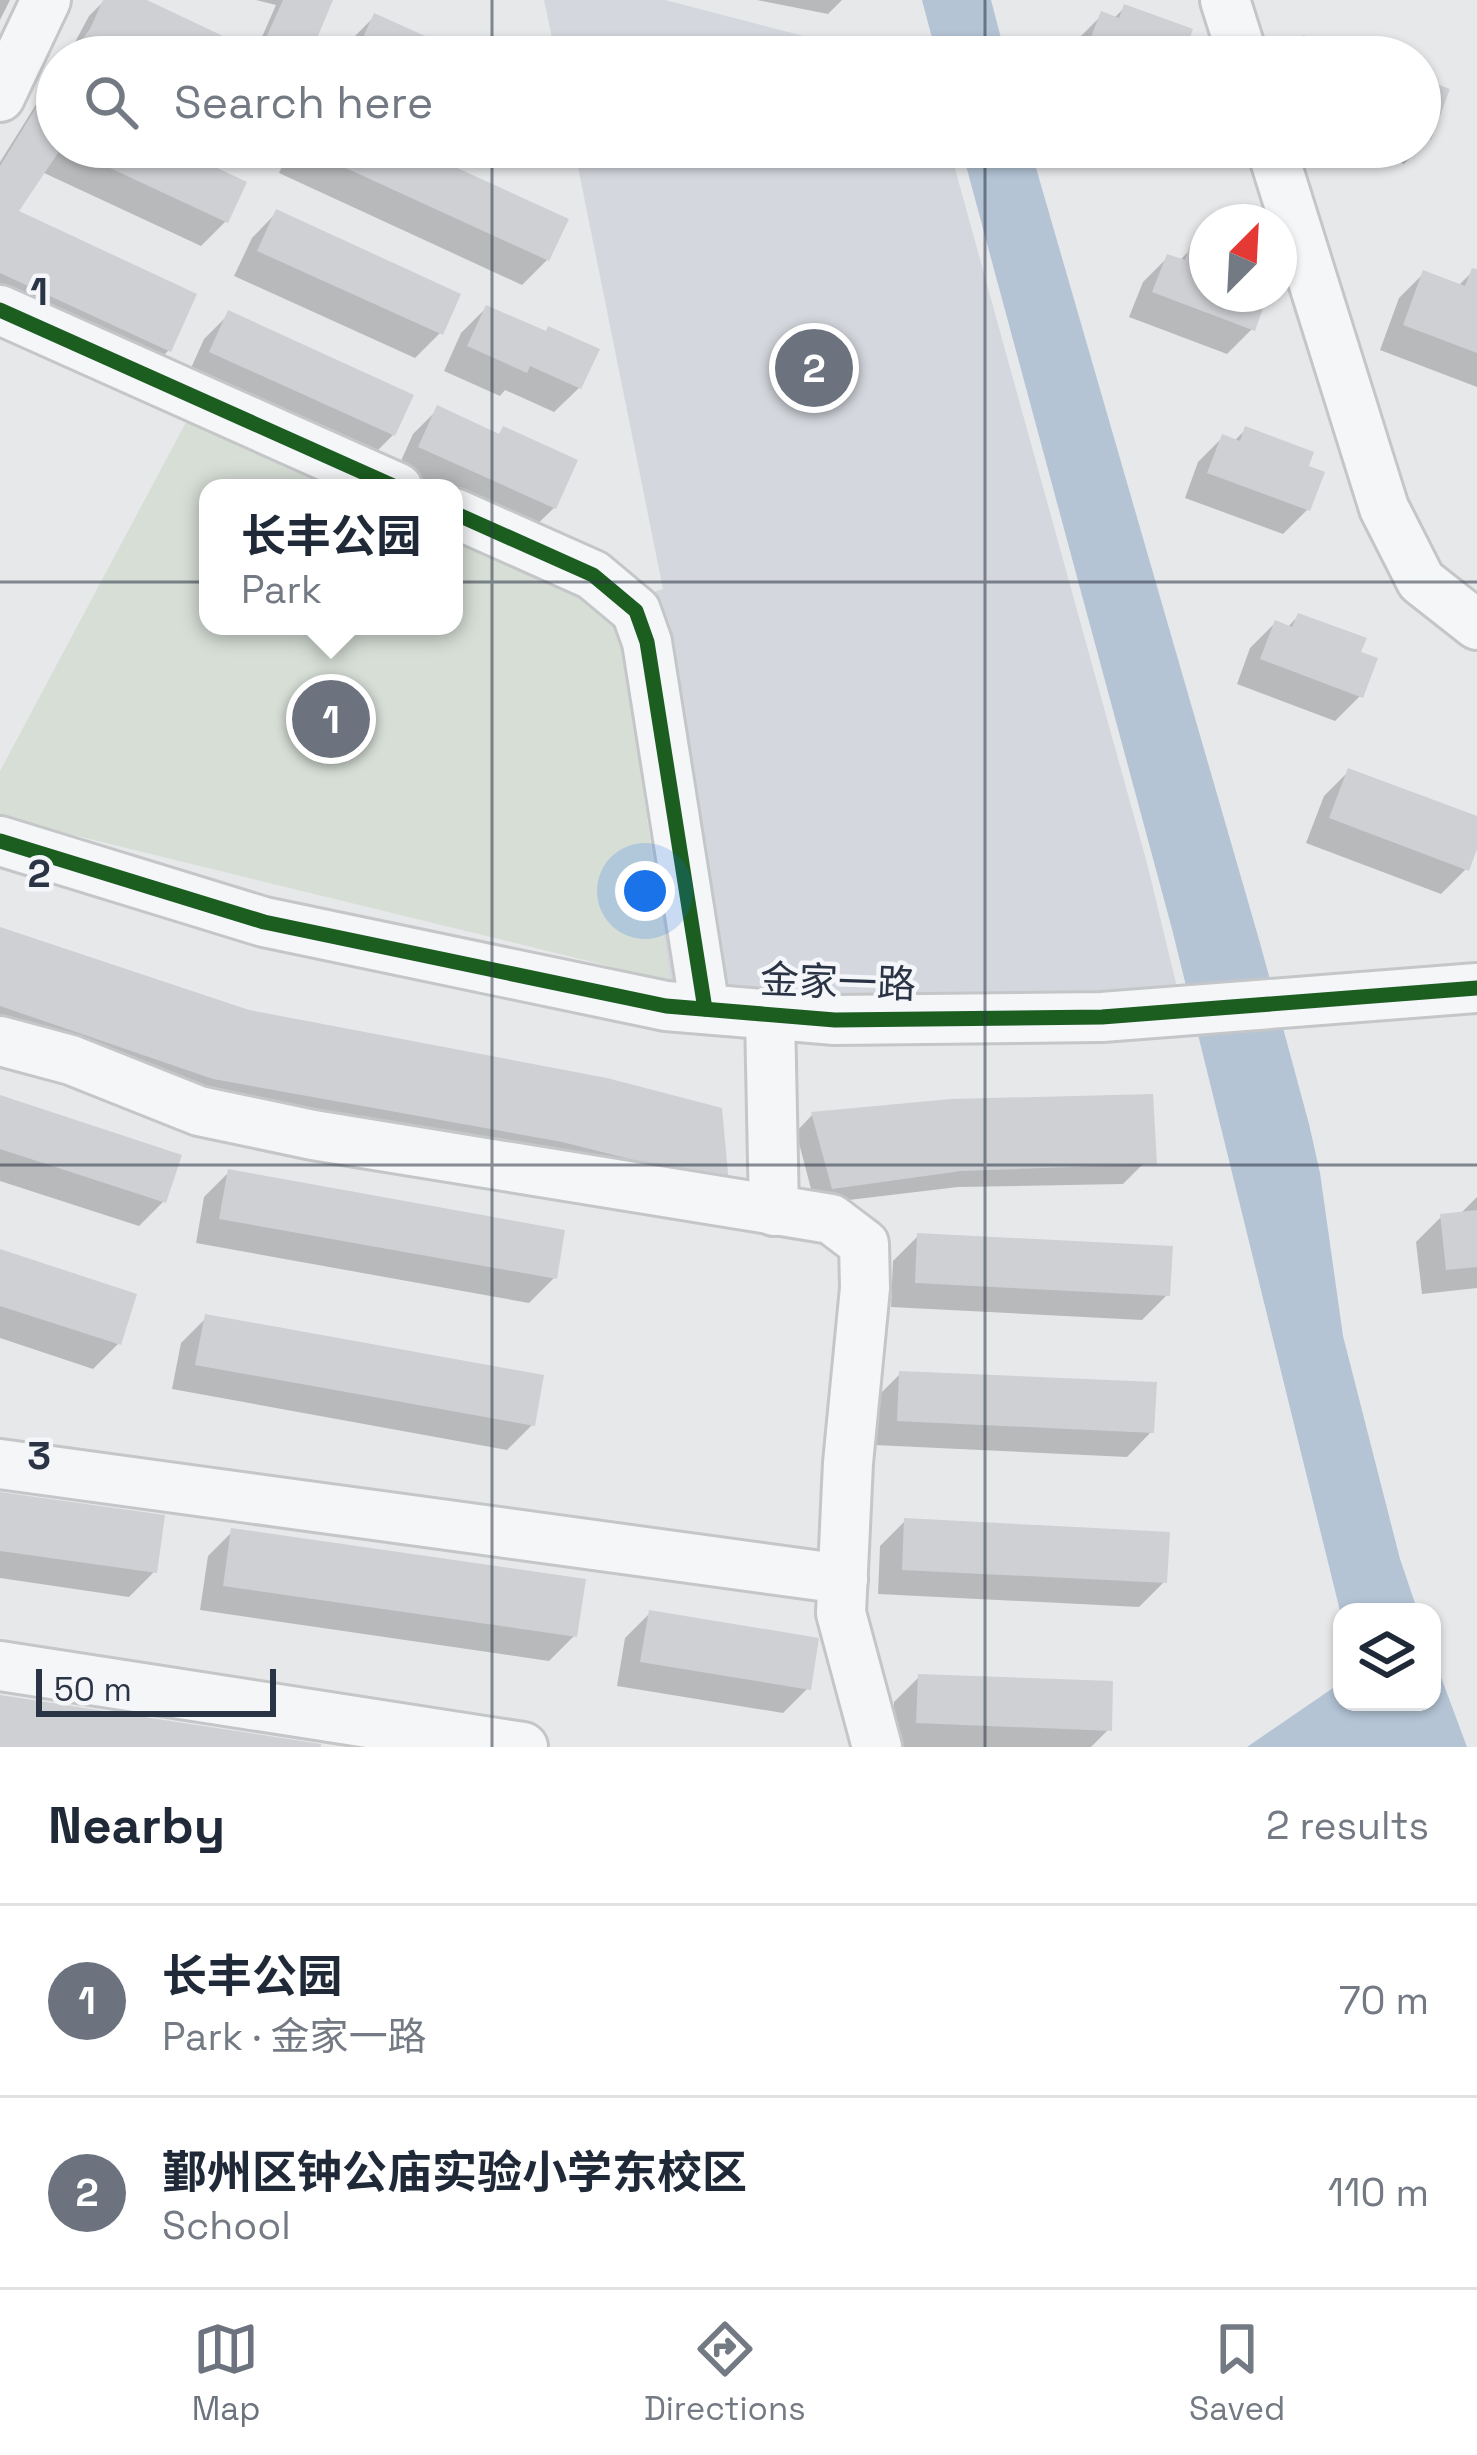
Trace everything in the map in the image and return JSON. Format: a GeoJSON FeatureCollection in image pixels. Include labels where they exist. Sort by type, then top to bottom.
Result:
{"type":"FeatureCollection","features":[{"type":"Feature","properties":{"kind":"street"},"geometry":{"type":"LineString","coordinates":[[0,97],[46,0]]}},
{"type":"Feature","properties":{"kind":"street"},"geometry":{"type":"LineString","coordinates":[[1225,0],[1236,36]]}},
{"type":"Feature","properties":{"kind":"street"},"geometry":{"type":"LineString","coordinates":[[1278,168],[1384,508],[1421,581],[1477,625]]}},
{"type":"Feature","properties":{"kind":"street"},"geometry":{"type":"LineString","coordinates":[[0,310],[378,479]]}},
{"type":"Feature","properties":{"kind":"street"},"geometry":{"type":"LineString","coordinates":[[463,517],[593,575],[636,610],[647,642],[704,1009]]}},
{"type":"Feature","properties":{"kind":"street","name":"金家一路"},"geometry":{"type":"LineString","coordinates":[[0,841],[265,922],[666,1006],[835,1020],[1102,1018],[1477,988]]}},
{"type":"Feature","properties":{"kind":"street"},"geometry":{"type":"LineString","coordinates":[[770,1015],[774,1211]]}},
{"type":"Feature","properties":{"kind":"street"},"geometry":{"type":"LineString","coordinates":[[0,1041],[71,1060],[199,1112],[313,1135],[831,1219],[864,1244],[865,1288],[848,1463],[842,1613],[877,1747]]}},
{"type":"Feature","properties":{"kind":"street"},"geometry":{"type":"LineString","coordinates":[[0,1464],[843,1579]]}},
{"type":"Feature","properties":{"kind":"street"},"geometry":{"type":"LineString","coordinates":[[0,1666],[524,1747]]}},
{"type":"Feature","properties":{"kind":"shaded area"},"geometry":{"type":"Polygon","coordinates":[[[544,0],[665,0],[804,36],[552,36],[544,0]]]}},
{"type":"Feature","properties":{"kind":"shaded area"},"geometry":{"type":"Polygon","coordinates":[[[578,168],[955,168],[1148,867],[1179,996],[932,1003],[721,992],[670,981],[627,667],[628,601],[663,589],[578,168]]]}},
{"type":"Feature","properties":{"kind":"shaded area"},"geometry":{"type":"Polygon","coordinates":[[[191,413],[344,479],[199,479],[199,635],[463,635],[463,530],[616,596],[670,981],[0,817],[0,771],[191,413]]]}},
{"type":"Feature","properties":{"kind":"water"},"geometry":{"type":"Polygon","coordinates":[[[922,0],[991,0],[1000,36],[931,36],[922,0]]]}},
{"type":"Feature","properties":{"kind":"water"},"geometry":{"type":"Polygon","coordinates":[[[967,168],[1036,168],[1309,1124],[1343,1336],[1415,1603],[1338,1603],[1172,929],[967,168]]]}},
{"type":"Feature","properties":{"kind":"water"},"geometry":{"type":"Polygon","coordinates":[[[1441,1677],[1467,1747],[1247,1747],[1333,1688],[1333,1711],[1441,1711],[1441,1677]]]}},
{"type":"Feature","properties":{"kind":"building"},"geometry":{"type":"Polygon","coordinates":[[[103,0],[147,0],[223,36],[85,36],[103,0]]]}},
{"type":"Feature","properties":{"kind":"building"},"geometry":{"type":"Polygon","coordinates":[[[283,0],[333,0],[318,36],[267,36],[283,0]]]}},
{"type":"Feature","properties":{"kind":"building"},"geometry":{"type":"Polygon","coordinates":[[[1124,4],[1193,29],[1190,36],[1091,36],[1101,11],[1119,18],[1124,4]]]}},
{"type":"Feature","properties":{"kind":"building"},"geometry":{"type":"Polygon","coordinates":[[[374,13],[425,36],[364,36],[374,13]]]}},
{"type":"Feature","properties":{"kind":"building"},"geometry":{"type":"Polygon","coordinates":[[[1441,86],[1450,89],[1441,113],[1441,86]]]}},
{"type":"Feature","properties":{"kind":"building"},"geometry":{"type":"Polygon","coordinates":[[[36,108],[36,168],[48,168],[19,211],[197,294],[171,352],[0,273],[0,166],[36,108]]]}},
{"type":"Feature","properties":{"kind":"building"},"geometry":{"type":"Polygon","coordinates":[[[110,168],[217,168],[247,182],[228,223],[110,168]]]}},
{"type":"Feature","properties":{"kind":"building"},"geometry":{"type":"Polygon","coordinates":[[[346,168],[457,168],[569,219],[549,261],[346,168]]]}},
{"type":"Feature","properties":{"kind":"building"},"geometry":{"type":"Polygon","coordinates":[[[276,209],[461,294],[443,335],[257,251],[276,209]]]}},
{"type":"Feature","properties":{"kind":"building"},"geometry":{"type":"Polygon","coordinates":[[[1189,249],[1189,306],[1152,292],[1167,254],[1185,260],[1189,249]]]}},
{"type":"Feature","properties":{"kind":"building"},"geometry":{"type":"Polygon","coordinates":[[[1472,268],[1477,269],[1477,353],[1403,325],[1423,270],[1465,286],[1472,268]]]}},
{"type":"Feature","properties":{"kind":"building"},"geometry":{"type":"Polygon","coordinates":[[[486,305],[600,349],[581,389],[530,366],[527,373],[467,346],[486,305]]]}},
{"type":"Feature","properties":{"kind":"building"},"geometry":{"type":"Polygon","coordinates":[[[228,310],[414,395],[395,436],[209,352],[228,310]]]}},
{"type":"Feature","properties":{"kind":"building"},"geometry":{"type":"Polygon","coordinates":[[[1205,312],[1262,312],[1255,331],[1205,312]]]}},
{"type":"Feature","properties":{"kind":"building"},"geometry":{"type":"Polygon","coordinates":[[[437,405],[499,434],[503,426],[578,460],[556,509],[418,447],[437,405]]]}},
{"type":"Feature","properties":{"kind":"building"},"geometry":{"type":"Polygon","coordinates":[[[1245,426],[1314,452],[1309,466],[1325,472],[1310,511],[1207,473],[1222,434],[1240,441],[1245,426]]]}},
{"type":"Feature","properties":{"kind":"building"},"geometry":{"type":"Polygon","coordinates":[[[1298,613],[1367,638],[1361,652],[1378,658],[1363,698],[1260,659],[1275,620],[1292,627],[1298,613]]]}},
{"type":"Feature","properties":{"kind":"building"},"geometry":{"type":"Polygon","coordinates":[[[1348,768],[1477,816],[1477,849],[1469,871],[1329,818],[1348,768]]]}},
{"type":"Feature","properties":{"kind":"building"},"geometry":{"type":"Polygon","coordinates":[[[0,927],[249,1010],[607,1078],[722,1108],[729,1184],[562,1142],[213,1079],[0,1006],[0,927]]]}},
{"type":"Feature","properties":{"kind":"building"},"geometry":{"type":"Polygon","coordinates":[[[1153,1094],[1157,1164],[961,1171],[832,1189],[811,1112],[951,1099],[1153,1094]]]}},
{"type":"Feature","properties":{"kind":"building"},"geometry":{"type":"Polygon","coordinates":[[[0,1095],[182,1155],[166,1203],[0,1149],[0,1095]]]}},
{"type":"Feature","properties":{"kind":"building"},"geometry":{"type":"Polygon","coordinates":[[[228,1169],[565,1230],[557,1279],[219,1219],[228,1169]]]}},
{"type":"Feature","properties":{"kind":"building"},"geometry":{"type":"Polygon","coordinates":[[[1477,1210],[1477,1267],[1446,1270],[1440,1214],[1477,1210]]]}},
{"type":"Feature","properties":{"kind":"building"},"geometry":{"type":"Polygon","coordinates":[[[917,1233],[1173,1246],[1170,1296],[915,1283],[917,1233]]]}},
{"type":"Feature","properties":{"kind":"building"},"geometry":{"type":"Polygon","coordinates":[[[0,1249],[137,1294],[121,1345],[0,1306],[0,1249]]]}},
{"type":"Feature","properties":{"kind":"building"},"geometry":{"type":"Polygon","coordinates":[[[205,1314],[544,1375],[535,1426],[195,1365],[205,1314]]]}},
{"type":"Feature","properties":{"kind":"building"},"geometry":{"type":"Polygon","coordinates":[[[899,1371],[1157,1382],[1154,1433],[897,1421],[899,1371]]]}},
{"type":"Feature","properties":{"kind":"building"},"geometry":{"type":"Polygon","coordinates":[[[0,1492],[165,1515],[157,1573],[0,1551],[0,1492]]]}},
{"type":"Feature","properties":{"kind":"building"},"geometry":{"type":"Polygon","coordinates":[[[904,1518],[1170,1532],[1167,1583],[902,1570],[904,1518]]]}},
{"type":"Feature","properties":{"kind":"building"},"geometry":{"type":"Polygon","coordinates":[[[231,1528],[586,1579],[577,1637],[223,1586],[231,1528]]]}},
{"type":"Feature","properties":{"kind":"building"},"geometry":{"type":"Polygon","coordinates":[[[649,1610],[819,1638],[811,1690],[640,1662],[649,1610]]]}},
{"type":"Feature","properties":{"kind":"building"},"geometry":{"type":"Polygon","coordinates":[[[918,1674],[1113,1681],[1112,1731],[916,1723],[918,1674]]]}},
{"type":"Feature","properties":{"kind":"building"},"geometry":{"type":"Polygon","coordinates":[[[0,1695],[321,1744],[321,1747],[0,1747],[0,1695]]]}},
{"type":"Feature","properties":{"kind":"cycle path"},"geometry":{"type":"LineString","coordinates":[[0,310],[378,479]]}},
{"type":"Feature","properties":{"kind":"cycle path"},"geometry":{"type":"LineString","coordinates":[[463,517],[593,575],[636,611],[647,642],[705,1009]]}},
{"type":"Feature","properties":{"kind":"cycle path"},"geometry":{"type":"LineString","coordinates":[[0,841],[264,922],[666,1006],[835,1020],[1102,1017],[1477,988]]}},
{"type":"Feature","properties":{"kind":"place","name":"鄞州区钟公庙实验小学东校区"},"geometry":{"type":"Point","coordinates":[814,368]}},
{"type":"Feature","properties":{"kind":"place","name":"长丰公园"},"geometry":{"type":"Point","coordinates":[331,719]}}]}
